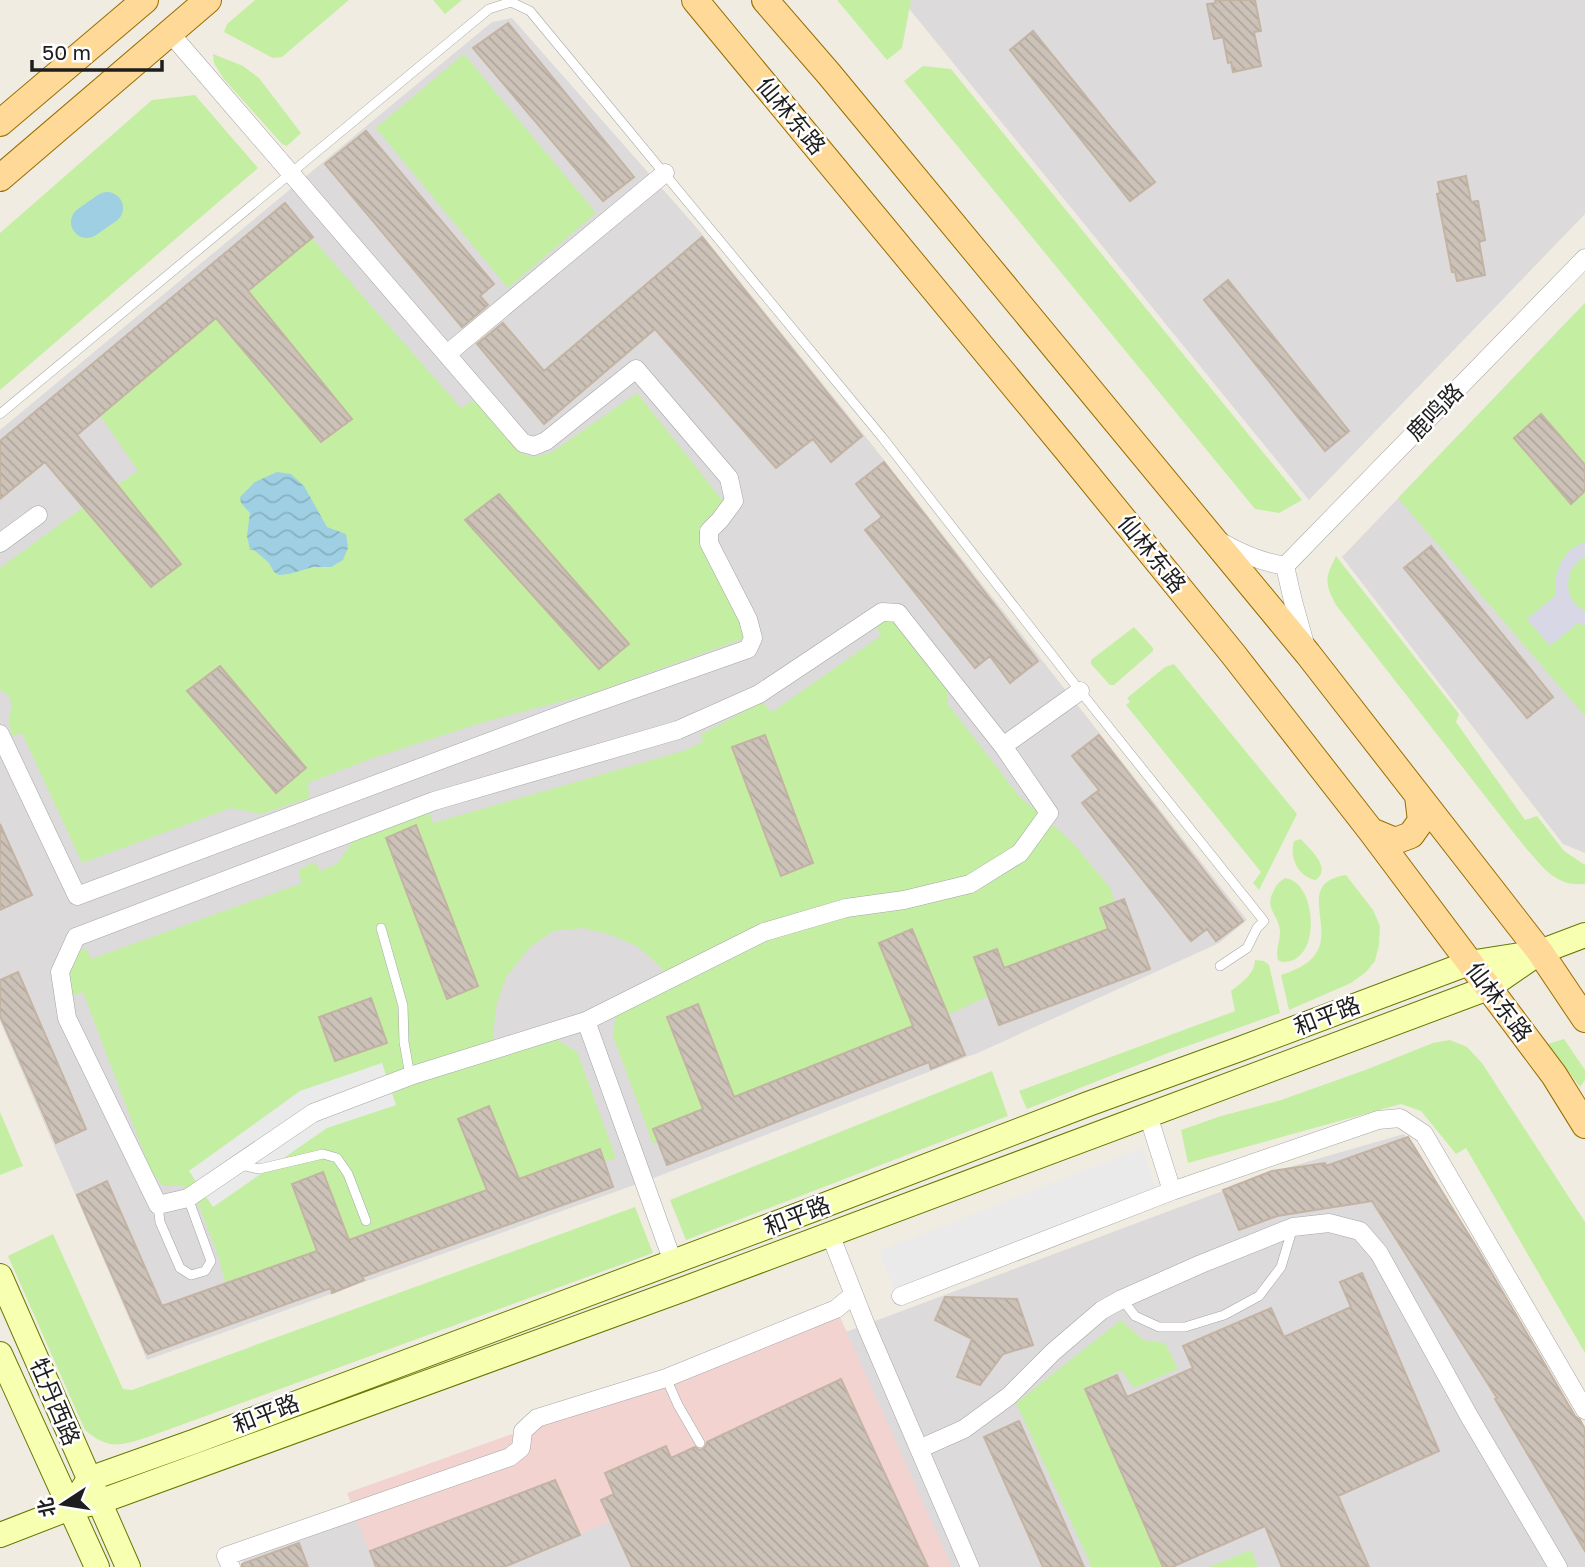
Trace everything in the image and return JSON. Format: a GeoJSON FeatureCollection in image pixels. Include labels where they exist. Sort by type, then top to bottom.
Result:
{"type":"FeatureCollection","features":[{"type":"Feature","properties":{"kind":"main road"},"geometry":{"type":"LineString","coordinates":[[0,123],[145,0]]}},
{"type":"Feature","properties":{"kind":"main road"},"geometry":{"type":"LineString","coordinates":[[0,178],[208,0]]}},
{"type":"Feature","properties":{"kind":"main road","name":"仙林东路"},"geometry":{"type":"LineString","coordinates":[[695,0],[1233,654],[1555,1075],[1585,1125]]}},
{"type":"Feature","properties":{"kind":"main road"},"geometry":{"type":"LineString","coordinates":[[765,0],[1308,654],[1540,952],[1585,1020]]}},
{"type":"Feature","properties":{"kind":"main road"},"geometry":{"type":"LineString","coordinates":[[1371,831],[1395,841],[1411,835],[1421,821],[1418,796]]}},
{"type":"Feature","properties":{"kind":"main road"},"geometry":{"type":"LineString","coordinates":[[1585,1099],[1585,1125]]}},
{"type":"Feature","properties":{"kind":"street"},"geometry":{"type":"LineString","coordinates":[[0,734],[77,896],[569,712],[748,649],[753,638],[748,619],[709,543],[709,531],[734,501],[729,478],[636,369],[546,441],[534,446],[523,443],[170,33]]}},
{"type":"Feature","properties":{"kind":"street"},"geometry":{"type":"LineString","coordinates":[[447,354],[665,173]]}},
{"type":"Feature","properties":{"kind":"street","name":"鹿鸣路"},"geometry":{"type":"LineString","coordinates":[[1285,566],[1585,258]]}},
{"type":"Feature","properties":{"kind":"street"},"geometry":{"type":"LineString","coordinates":[[0,543],[38,516]]}},
{"type":"Feature","properties":{"kind":"street"},"geometry":{"type":"LineString","coordinates":[[1211,536],[1244,555],[1285,566],[1308,654]]}},
{"type":"Feature","properties":{"kind":"street"},"geometry":{"type":"LineString","coordinates":[[882,612],[898,613],[1003,746],[1049,813],[1020,853],[970,884],[904,900],[846,908],[764,932],[586,1021],[410,1076],[313,1113],[188,1198],[158,1205],[67,1018],[60,972],[76,937],[434,801],[678,730],[759,694],[882,612]]}},
{"type":"Feature","properties":{"kind":"street"},"geometry":{"type":"LineString","coordinates":[[1003,746],[1080,691]]}},
{"type":"Feature","properties":{"kind":"street","name":"和平路"},"geometry":{"type":"LineString","coordinates":[[89,1479],[1469,963],[1540,952],[1585,935]]}},
{"type":"Feature","properties":{"kind":"street","name":"和平路"},"geometry":{"type":"LineString","coordinates":[[0,1535],[70,1508],[99,1502],[830,1234],[1488,988],[1540,952]]}},
{"type":"Feature","properties":{"kind":"street"},"geometry":{"type":"LineString","coordinates":[[586,1021],[673,1262]]}},
{"type":"Feature","properties":{"kind":"street"},"geometry":{"type":"LineString","coordinates":[[1148,1115],[1172,1191]]}},
{"type":"Feature","properties":{"kind":"street"},"geometry":{"type":"LineString","coordinates":[[901,1296],[1172,1191],[1378,1120],[1400,1118],[1424,1135],[1585,1410]]}},
{"type":"Feature","properties":{"kind":"street"},"geometry":{"type":"LineString","coordinates":[[919,1449],[964,1429],[1009,1396],[1053,1352],[1102,1310],[1201,1264],[1293,1227],[1329,1223],[1360,1231],[1379,1253],[1469,1416],[1558,1567]]}},
{"type":"Feature","properties":{"kind":"street"},"geometry":{"type":"LineString","coordinates":[[830,1234],[853,1295],[970,1567]]}},
{"type":"Feature","properties":{"kind":"street","name":"牡丹西路"},"geometry":{"type":"LineString","coordinates":[[0,1276],[128,1567]]}},
{"type":"Feature","properties":{"kind":"street"},"geometry":{"type":"LineString","coordinates":[[231,1567],[226,1556],[510,1457],[521,1448],[523,1431],[537,1418],[666,1378],[836,1309],[853,1295]]}},
{"type":"Feature","properties":{"kind":"street","name":"牡丹西路"},"geometry":{"type":"LineString","coordinates":[[0,1354],[97,1567]]}},
{"type":"Feature","properties":{"kind":"street"},"geometry":{"type":"LineString","coordinates":[[70,1508],[89,1479]]}},
{"type":"Feature","properties":{"kind":"lane"},"geometry":{"type":"LineString","coordinates":[[0,414],[489,9],[511,2],[530,11],[882,437],[1264,921],[1257,928],[1247,948],[1220,966]]}},
{"type":"Feature","properties":{"kind":"lane"},"geometry":{"type":"LineString","coordinates":[[381,928],[403,1006],[404,1042],[410,1076]]}},
{"type":"Feature","properties":{"kind":"lane"},"geometry":{"type":"LineString","coordinates":[[239,1164],[259,1169],[323,1154],[337,1158],[348,1174],[366,1221]]}},
{"type":"Feature","properties":{"kind":"lane"},"geometry":{"type":"LineString","coordinates":[[158,1205],[160,1222],[180,1268],[191,1275],[205,1271],[211,1261],[188,1198]]}},
{"type":"Feature","properties":{"kind":"lane"},"geometry":{"type":"LineString","coordinates":[[1122,1299],[1135,1316],[1158,1327],[1185,1327],[1224,1315],[1259,1296],[1281,1267],[1293,1227]]}},
{"type":"Feature","properties":{"kind":"lane"},"geometry":{"type":"LineString","coordinates":[[666,1378],[700,1443]]}},
{"type":"Feature","properties":{"kind":"shaded area"},"geometry":{"type":"Polygon","coordinates":[[[902,0],[1585,0],[1585,214],[1309,500],[902,0]]]}},
{"type":"Feature","properties":{"kind":"shaded area"},"geometry":{"type":"Polygon","coordinates":[[[512,18],[696,227],[865,436],[1247,920],[1219,943],[980,1052],[651,1179],[147,1360],[0,1021],[0,430],[492,22],[512,18]]]}},
{"type":"Feature","properties":{"kind":"shaded area"},"geometry":{"type":"Polygon","coordinates":[[[1585,303],[1585,853],[1563,844],[1342,557],[1585,303]]]}},
{"type":"Feature","properties":{"kind":"shaded area"},"geometry":{"type":"Polygon","coordinates":[[[1585,542],[1585,556],[1570,572],[1568,583],[1569,594],[1574,603],[1585,612],[1585,626],[1578,623],[1550,646],[1527,619],[1556,595],[1556,576],[1561,561],[1571,549],[1585,542]]]}},
{"type":"Feature","properties":{"kind":"shaded area"},"geometry":{"type":"Polygon","coordinates":[[[382,1063],[396,1105],[327,1128],[213,1207],[189,1171],[300,1091],[382,1063]]]}},
{"type":"Feature","properties":{"kind":"shaded area"},"geometry":{"type":"Polygon","coordinates":[[[1404,1134],[1585,1439],[1585,1567],[245,1567],[241,1558],[1279,1170],[1404,1134]]]}},
{"type":"Feature","properties":{"kind":"shaded area"},"geometry":{"type":"Polygon","coordinates":[[[1142,1148],[1155,1187],[893,1288],[879,1251],[1142,1148]]]}},
{"type":"Feature","properties":{"kind":"shaded area"},"geometry":{"type":"Polygon","coordinates":[[[840,1317],[952,1567],[659,1567],[634,1511],[502,1567],[375,1567],[347,1493],[840,1317]]]}},
{"type":"Feature","properties":{"kind":"green space"},"geometry":{"type":"Polygon","coordinates":[[[255,0],[349,0],[282,57],[273,58],[224,32],[227,24],[255,0]]]}},
{"type":"Feature","properties":{"kind":"green space"},"geometry":{"type":"Polygon","coordinates":[[[433,0],[462,0],[445,14],[433,0]]]}},
{"type":"Feature","properties":{"kind":"green space"},"geometry":{"type":"Polygon","coordinates":[[[837,0],[911,0],[902,48],[887,60],[837,0]]]}},
{"type":"Feature","properties":{"kind":"green space"},"geometry":{"type":"Polygon","coordinates":[[[213,54],[243,66],[259,78],[301,133],[287,146],[282,144],[223,78],[214,63],[213,54]]]}},
{"type":"Feature","properties":{"kind":"green space"},"geometry":{"type":"Polygon","coordinates":[[[464,54],[596,213],[508,288],[376,128],[464,54]]]}},
{"type":"Feature","properties":{"kind":"green space"},"geometry":{"type":"Polygon","coordinates":[[[923,66],[951,69],[1302,500],[1279,513],[1255,509],[904,81],[923,66]]]}},
{"type":"Feature","properties":{"kind":"green space"},"geometry":{"type":"Polygon","coordinates":[[[195,95],[258,168],[0,390],[0,233],[152,100],[195,95]]]}},
{"type":"Feature","properties":{"kind":"green space"},"geometry":{"type":"Polygon","coordinates":[[[310,236],[461,408],[474,400],[519,452],[533,457],[552,452],[637,393],[723,501],[703,525],[745,630],[742,639],[593,693],[484,722],[370,759],[308,783],[309,798],[261,814],[231,808],[82,863],[22,733],[11,736],[11,704],[9,697],[0,690],[0,568],[138,471],[97,411],[310,236]]]}},
{"type":"Feature","properties":{"kind":"green space"},"geometry":{"type":"Polygon","coordinates":[[[1585,303],[1585,716],[1398,498],[1585,303]]]}},
{"type":"Feature","properties":{"kind":"green space"},"geometry":{"type":"Polygon","coordinates":[[[1336,556],[1459,714],[1456,722],[1525,820],[1537,816],[1564,851],[1585,865],[1585,884],[1558,879],[1537,861],[1336,605],[1327,580],[1336,556]]]}},
{"type":"Feature","properties":{"kind":"green space"},"geometry":{"type":"Polygon","coordinates":[[[885,620],[896,623],[948,690],[947,703],[1019,796],[1072,842],[1111,889],[1122,934],[924,1026],[653,1144],[613,1036],[616,1015],[670,986],[661,967],[637,946],[611,935],[583,928],[553,931],[529,948],[506,977],[496,1007],[493,1038],[498,1055],[554,1038],[577,1052],[616,1158],[228,1295],[219,1258],[200,1208],[182,1185],[163,1186],[150,1169],[83,992],[70,997],[69,968],[74,958],[86,947],[91,959],[302,883],[298,870],[315,862],[320,871],[337,864],[356,836],[429,811],[433,823],[683,751],[703,742],[700,735],[762,702],[772,712],[882,635],[874,625],[885,620]]]}},
{"type":"Feature","properties":{"kind":"green space"},"geometry":{"type":"Polygon","coordinates":[[[1134,627],[1153,651],[1114,685],[1110,685],[1091,664],[1091,660],[1134,627]]]}},
{"type":"Feature","properties":{"kind":"green space"},"geometry":{"type":"Polygon","coordinates":[[[1174,664],[1297,814],[1259,890],[1253,883],[1261,872],[1126,705],[1130,702],[1127,698],[1165,667],[1174,664]]]}},
{"type":"Feature","properties":{"kind":"green space"},"geometry":{"type":"Polygon","coordinates":[[[1301,839],[1321,864],[1322,870],[1316,880],[1304,875],[1294,860],[1294,841],[1301,839]]]}},
{"type":"Feature","properties":{"kind":"green space"},"geometry":{"type":"Polygon","coordinates":[[[1346,875],[1373,910],[1380,926],[1375,961],[1351,983],[1289,1010],[1281,975],[1295,970],[1314,956],[1320,945],[1319,897],[1322,887],[1331,880],[1346,875]]]}},
{"type":"Feature","properties":{"kind":"green space"},"geometry":{"type":"Polygon","coordinates":[[[1285,878],[1295,882],[1302,890],[1310,913],[1311,926],[1305,949],[1295,959],[1282,962],[1277,956],[1279,926],[1270,902],[1276,886],[1285,878]]]}},
{"type":"Feature","properties":{"kind":"green space"},"geometry":{"type":"Polygon","coordinates":[[[1255,960],[1269,965],[1280,1013],[1168,1053],[1027,1109],[1019,1091],[1235,1011],[1231,991],[1250,974],[1255,960]]]}},
{"type":"Feature","properties":{"kind":"green space"},"geometry":{"type":"Polygon","coordinates":[[[1564,1039],[1585,1070],[1585,1080],[1580,1087],[1548,1044],[1564,1039]]]}},
{"type":"Feature","properties":{"kind":"green space"},"geometry":{"type":"Polygon","coordinates":[[[1450,1040],[1467,1047],[1482,1063],[1585,1222],[1585,1353],[1466,1148],[1456,1154],[1421,1111],[1401,1104],[1188,1163],[1181,1130],[1281,1100],[1433,1043],[1450,1040]]]}},
{"type":"Feature","properties":{"kind":"green space"},"geometry":{"type":"Polygon","coordinates":[[[992,1071],[1008,1116],[686,1240],[670,1200],[992,1071]]]}},
{"type":"Feature","properties":{"kind":"green space"},"geometry":{"type":"Polygon","coordinates":[[[0,1112],[23,1166],[0,1175],[0,1112]]]}},
{"type":"Feature","properties":{"kind":"green space"},"geometry":{"type":"Polygon","coordinates":[[[635,1207],[653,1253],[148,1437],[122,1444],[101,1441],[85,1430],[8,1256],[53,1234],[123,1389],[132,1390],[635,1207]]]}},
{"type":"Feature","properties":{"kind":"green space"},"geometry":{"type":"Polygon","coordinates":[[[1121,1320],[1143,1340],[1165,1343],[1178,1369],[1134,1388],[1121,1370],[1085,1390],[1164,1567],[1089,1567],[1091,1565],[1016,1403],[1121,1320]]]}},
{"type":"Feature","properties":{"kind":"green space"},"geometry":{"type":"Polygon","coordinates":[[[1251,1550],[1258,1567],[1209,1567],[1251,1550]]]}},
{"type":"Feature","properties":{"kind":"water"},"geometry":{"type":"Polygon","coordinates":[[[277,472],[291,474],[304,486],[327,527],[346,534],[348,548],[343,560],[331,567],[313,567],[279,575],[254,550],[250,550],[247,536],[250,513],[241,503],[240,497],[255,482],[277,472]]]}},
{"type":"Feature","properties":{"kind":"building"},"geometry":{"type":"Polygon","coordinates":[[[1215,0],[1255,0],[1261,31],[1254,32],[1261,66],[1233,72],[1231,62],[1228,63],[1223,37],[1214,39],[1207,4],[1216,3],[1215,0]]]}},
{"type":"Feature","properties":{"kind":"building"},"geometry":{"type":"Polygon","coordinates":[[[508,23],[634,177],[603,201],[473,48],[508,23]]]}},
{"type":"Feature","properties":{"kind":"building"},"geometry":{"type":"Polygon","coordinates":[[[1033,31],[1155,182],[1130,201],[1010,50],[1033,31]]]}},
{"type":"Feature","properties":{"kind":"building"},"geometry":{"type":"Polygon","coordinates":[[[366,131],[494,284],[480,296],[488,305],[462,327],[325,164],[366,131]]]}},
{"type":"Feature","properties":{"kind":"building"},"geometry":{"type":"Polygon","coordinates":[[[1466,176],[1471,202],[1478,201],[1485,240],[1479,242],[1485,275],[1457,281],[1455,272],[1452,272],[1437,194],[1440,193],[1438,182],[1466,176]]]}},
{"type":"Feature","properties":{"kind":"building"},"geometry":{"type":"Polygon","coordinates":[[[285,203],[313,237],[248,291],[352,419],[321,442],[216,318],[77,435],[181,564],[151,587],[45,462],[0,499],[0,441],[285,203]]]}},
{"type":"Feature","properties":{"kind":"building"},"geometry":{"type":"Polygon","coordinates":[[[702,237],[862,436],[831,462],[813,439],[776,468],[655,329],[544,424],[477,344],[503,323],[544,371],[702,237]]]}},
{"type":"Feature","properties":{"kind":"building"},"geometry":{"type":"Polygon","coordinates":[[[1228,280],[1349,431],[1325,451],[1204,300],[1228,280]]]}},
{"type":"Feature","properties":{"kind":"building"},"geometry":{"type":"Polygon","coordinates":[[[1541,414],[1585,465],[1585,491],[1571,504],[1514,438],[1541,414]]]}},
{"type":"Feature","properties":{"kind":"building"},"geometry":{"type":"Polygon","coordinates":[[[884,462],[1038,661],[1010,683],[990,656],[975,668],[865,530],[882,517],[856,484],[884,462]]]}},
{"type":"Feature","properties":{"kind":"building"},"geometry":{"type":"Polygon","coordinates":[[[499,494],[629,644],[599,669],[465,520],[499,494]]]}},
{"type":"Feature","properties":{"kind":"building"},"geometry":{"type":"Polygon","coordinates":[[[1431,546],[1553,697],[1527,718],[1404,568],[1431,546]]]}},
{"type":"Feature","properties":{"kind":"building"},"geometry":{"type":"Polygon","coordinates":[[[220,666],[306,768],[276,793],[187,691],[220,666]]]}},
{"type":"Feature","properties":{"kind":"building"},"geometry":{"type":"Polygon","coordinates":[[[765,735],[813,863],[781,876],[732,747],[765,735]]]}},
{"type":"Feature","properties":{"kind":"building"},"geometry":{"type":"Polygon","coordinates":[[[1099,735],[1243,921],[1216,941],[1207,929],[1191,941],[1082,803],[1099,790],[1072,756],[1099,735]]]}},
{"type":"Feature","properties":{"kind":"building"},"geometry":{"type":"Polygon","coordinates":[[[0,824],[32,895],[0,910],[0,824]]]}},
{"type":"Feature","properties":{"kind":"building"},"geometry":{"type":"Polygon","coordinates":[[[416,825],[478,986],[447,999],[386,838],[416,825]]]}},
{"type":"Feature","properties":{"kind":"building"},"geometry":{"type":"Polygon","coordinates":[[[1124,899],[1150,969],[999,1025],[974,957],[997,949],[1004,968],[1108,929],[1100,908],[1124,899]]]}},
{"type":"Feature","properties":{"kind":"building"},"geometry":{"type":"Polygon","coordinates":[[[912,929],[965,1055],[931,1069],[929,1062],[667,1165],[653,1129],[703,1109],[667,1017],[698,1004],[734,1097],[913,1026],[879,943],[912,929]]]}},
{"type":"Feature","properties":{"kind":"building"},"geometry":{"type":"Polygon","coordinates":[[[18,972],[86,1129],[56,1143],[0,1016],[0,980],[18,972]]]}},
{"type":"Feature","properties":{"kind":"building"},"geometry":{"type":"Polygon","coordinates":[[[371,998],[387,1043],[335,1061],[319,1017],[371,998]]]}},
{"type":"Feature","properties":{"kind":"building"},"geometry":{"type":"Polygon","coordinates":[[[489,1106],[519,1179],[600,1149],[613,1187],[362,1277],[364,1280],[332,1293],[331,1288],[148,1354],[146,1352],[77,1195],[107,1181],[162,1306],[317,1251],[292,1184],[323,1172],[349,1240],[487,1190],[458,1119],[489,1106]]]}},
{"type":"Feature","properties":{"kind":"building"},"geometry":{"type":"Polygon","coordinates":[[[1408,1137],[1585,1429],[1585,1551],[1495,1399],[1497,1398],[1372,1201],[1277,1216],[1239,1230],[1223,1190],[1272,1171],[1325,1163],[1326,1166],[1408,1137]]]}},
{"type":"Feature","properties":{"kind":"building"},"geometry":{"type":"Polygon","coordinates":[[[1362,1273],[1439,1451],[1338,1496],[1369,1567],[1282,1567],[1265,1526],[1172,1567],[1163,1567],[1085,1389],[1117,1375],[1127,1397],[1193,1368],[1183,1346],[1271,1308],[1284,1337],[1351,1307],[1340,1282],[1362,1273]]]}},
{"type":"Feature","properties":{"kind":"building"},"geometry":{"type":"Polygon","coordinates":[[[945,1297],[1017,1299],[1033,1345],[1003,1354],[980,1385],[957,1377],[972,1339],[935,1320],[945,1297]]]}},
{"type":"Feature","properties":{"kind":"building"},"geometry":{"type":"Polygon","coordinates":[[[841,1379],[928,1567],[632,1567],[601,1500],[614,1494],[605,1473],[666,1446],[671,1458],[695,1447],[703,1449],[707,1442],[841,1379]]]}},
{"type":"Feature","properties":{"kind":"building"},"geometry":{"type":"Polygon","coordinates":[[[1019,1421],[1084,1567],[1043,1567],[984,1437],[1019,1421]]]}},
{"type":"Feature","properties":{"kind":"building"},"geometry":{"type":"Polygon","coordinates":[[[555,1480],[580,1535],[504,1567],[376,1567],[370,1551],[555,1480]]]}},
{"type":"Feature","properties":{"kind":"building"},"geometry":{"type":"Polygon","coordinates":[[[299,1543],[308,1567],[242,1567],[242,1564],[299,1543]]]}},
{"type":"Feature","properties":{"kind":"waterway"},"geometry":{"type":"LineString","coordinates":[[87,222],[107,208]]}}]}
